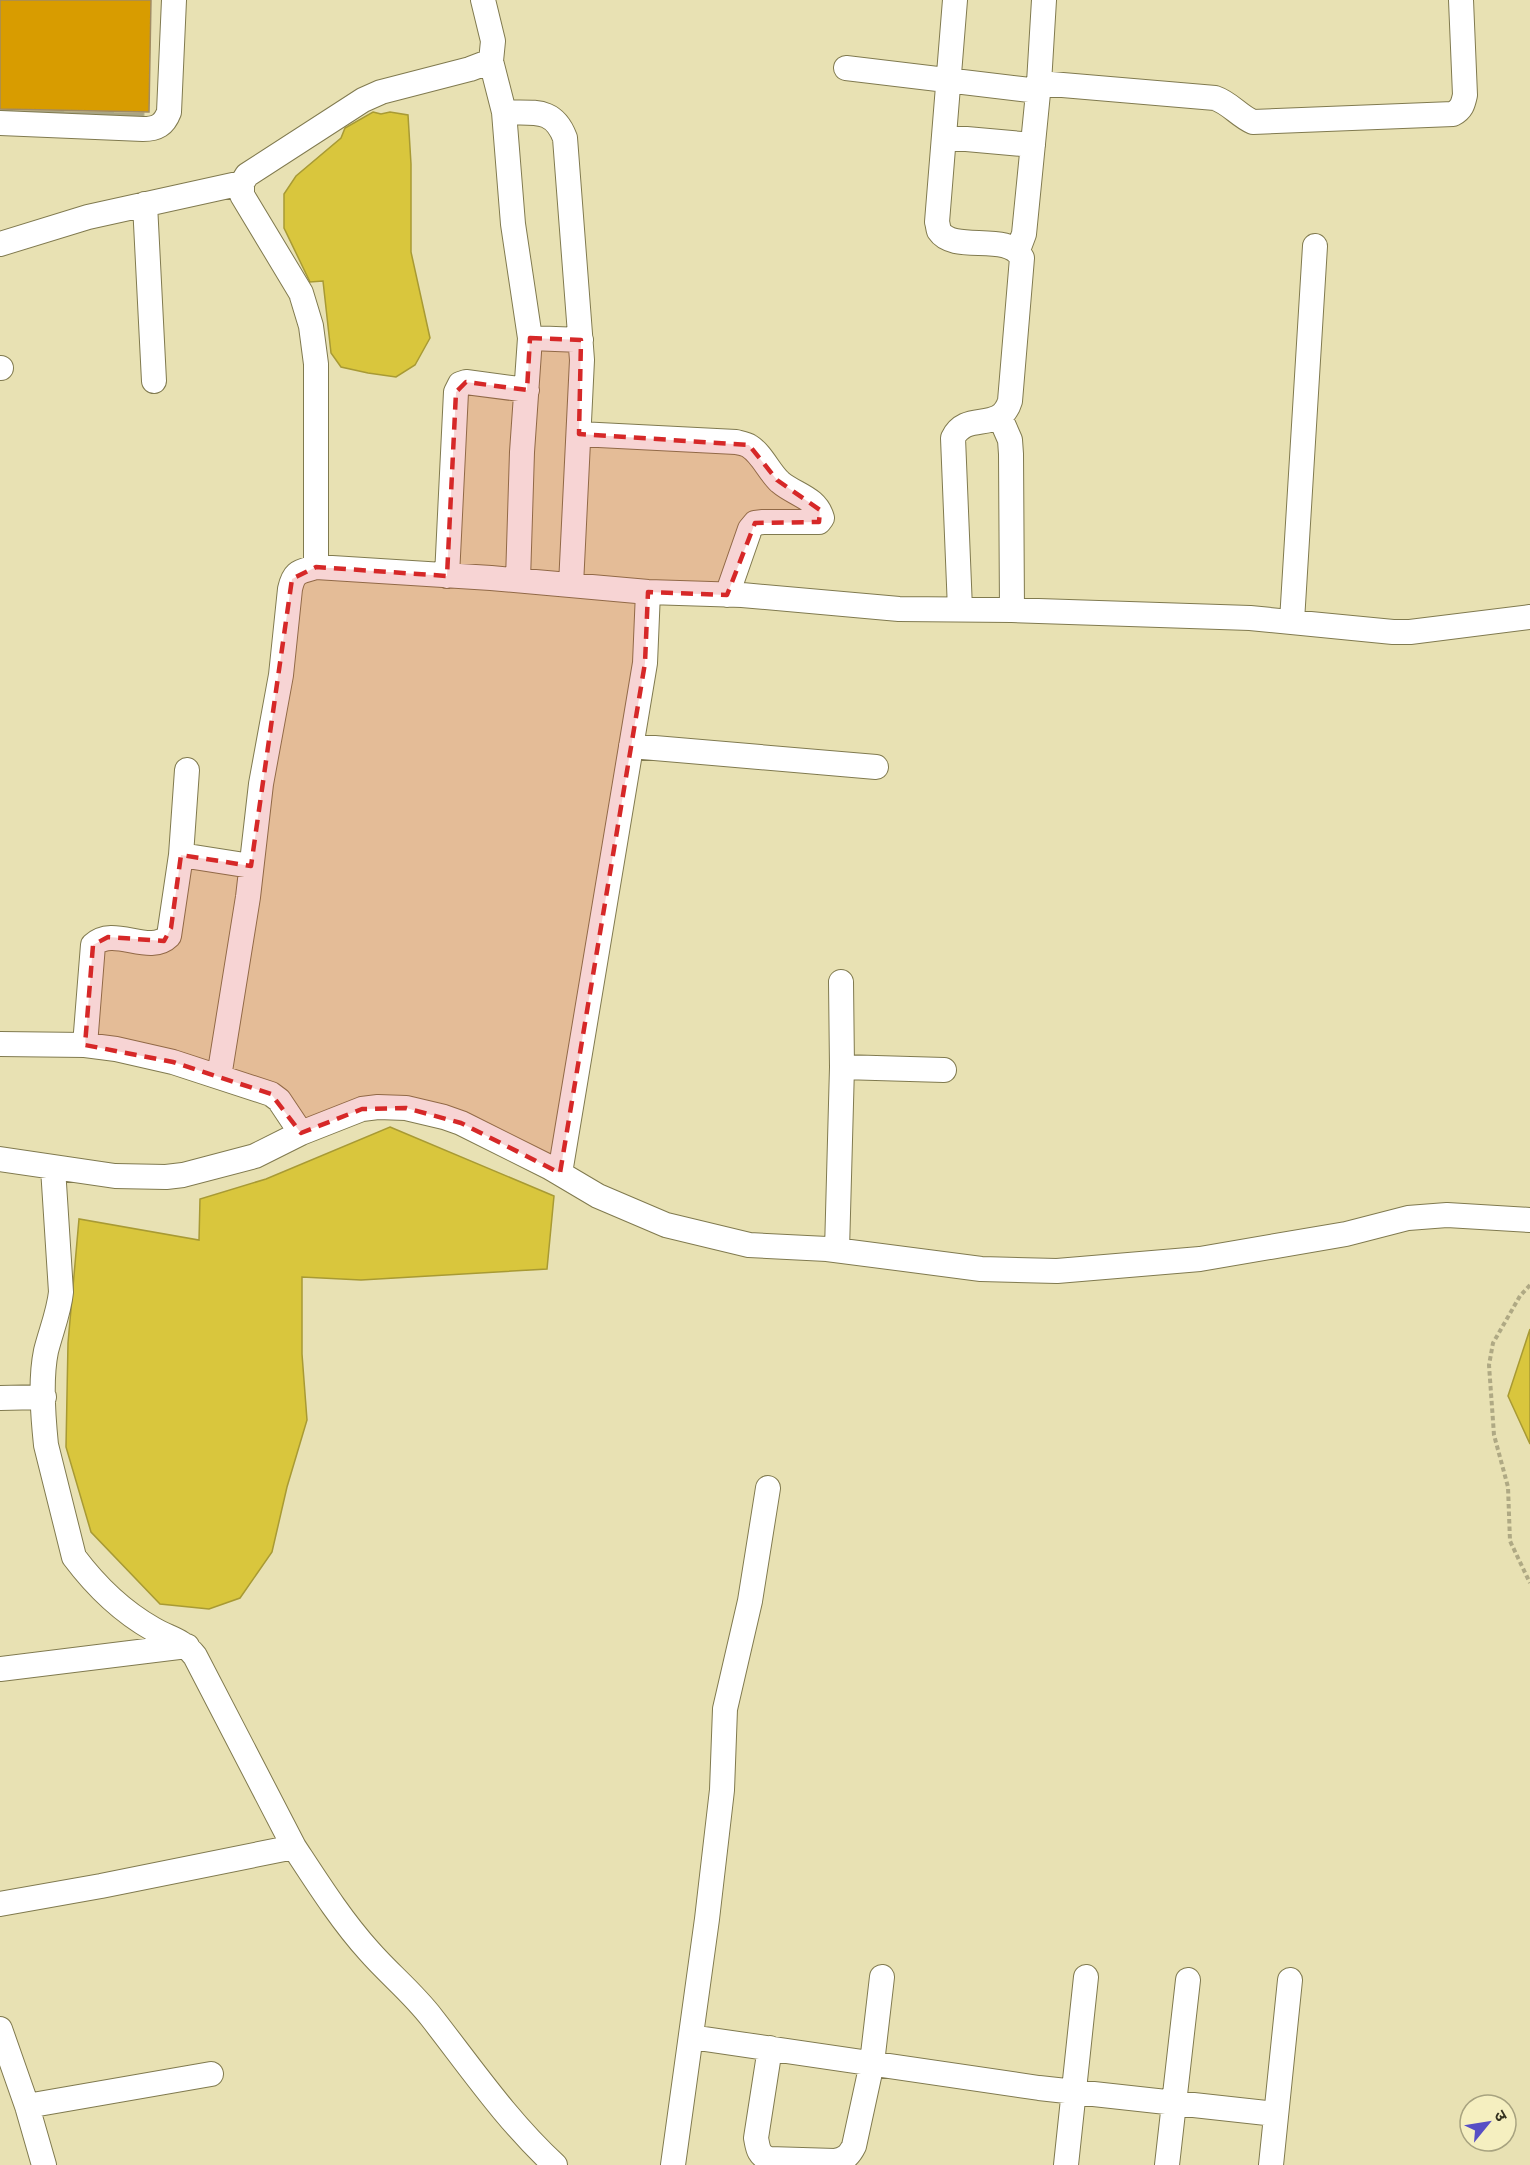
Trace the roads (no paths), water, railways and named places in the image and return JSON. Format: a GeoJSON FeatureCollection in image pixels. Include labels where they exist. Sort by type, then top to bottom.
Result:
{"type":"FeatureCollection","features":[{"type":"Feature","properties":{"kind":"street"},"geometry":{"type":"LineString","coordinates":[[0,123],[143,129],[159,127],[166,121],[169,112],[174,0]]}},
{"type":"Feature","properties":{"kind":"street"},"geometry":{"type":"LineString","coordinates":[[483,0],[493,41],[491,61],[504,112],[513,224],[530,338],[522,452],[518,580]]}},
{"type":"Feature","properties":{"kind":"street"},"geometry":{"type":"LineString","coordinates":[[955,0],[937,222],[939,231],[956,240],[1008,246],[1018,250],[1022,258],[1010,402],[1007,411],[1000,417],[965,425],[957,429],[953,438],[960,609]]}},
{"type":"Feature","properties":{"kind":"street"},"geometry":{"type":"LineString","coordinates":[[1018,250],[1024,234],[1039,87],[1044,0]]}},
{"type":"Feature","properties":{"kind":"street"},"geometry":{"type":"LineString","coordinates":[[846,68],[948,81],[1215,98],[1225,102],[1245,119],[1253,122],[1453,114],[1464,104],[1465,95],[1461,0]]}},
{"type":"Feature","properties":{"kind":"street"},"geometry":{"type":"LineString","coordinates":[[316,567],[316,363],[311,326],[300,293],[242,195],[242,183],[247,175],[372,96],[396,87],[470,69],[491,61]]}},
{"type":"Feature","properties":{"kind":"street"},"geometry":{"type":"LineString","coordinates":[[504,112],[545,114],[560,125],[565,138],[582,360],[572,585]]}},
{"type":"Feature","properties":{"kind":"street"},"geometry":{"type":"LineString","coordinates":[[944,137],[1033,146]]}},
{"type":"Feature","properties":{"kind":"street"},"geometry":{"type":"LineString","coordinates":[[0,244],[88,217],[242,183]]}},
{"type":"Feature","properties":{"kind":"street"},"geometry":{"type":"LineString","coordinates":[[145,204],[154,381]]}},
{"type":"Feature","properties":{"kind":"street"},"geometry":{"type":"LineString","coordinates":[[1292,621],[1315,246]]}},
{"type":"Feature","properties":{"kind":"street"},"geometry":{"type":"LineString","coordinates":[[530,338],[581,340]]}},
{"type":"Feature","properties":{"kind":"street"},"geometry":{"type":"LineString","coordinates":[[447,576],[456,392],[460,384],[466,382],[527,390]]}},
{"type":"Feature","properties":{"kind":"street"},"geometry":{"type":"LineString","coordinates":[[1000,417],[1010,440],[1011,454],[1012,610]]}},
{"type":"Feature","properties":{"kind":"street"},"geometry":{"type":"LineString","coordinates":[[579,434],[736,442],[749,446],[777,480],[786,487],[812,501],[820,510],[822,518],[819,522],[755,523],[750,529],[727,595]]}},
{"type":"Feature","properties":{"kind":"street"},"geometry":{"type":"LineString","coordinates":[[219,1077],[248,897],[261,784],[281,675],[290,590],[295,574],[316,567],[899,609],[1012,610],[1250,618],[1410,632],[1530,617]]}},
{"type":"Feature","properties":{"kind":"street"},"geometry":{"type":"LineString","coordinates":[[560,1173],[612,872],[645,663],[648,592]]}},
{"type":"Feature","properties":{"kind":"street"},"geometry":{"type":"LineString","coordinates":[[631,746],[876,767]]}},
{"type":"Feature","properties":{"kind":"street"},"geometry":{"type":"LineString","coordinates":[[85,1045],[93,945],[99,939],[108,938],[156,944],[169,936],[181,855],[187,770]]}},
{"type":"Feature","properties":{"kind":"street"},"geometry":{"type":"LineString","coordinates":[[181,855],[251,866]]}},
{"type":"Feature","properties":{"kind":"street"},"geometry":{"type":"LineString","coordinates":[[837,1251],[842,1067],[841,982]]}},
{"type":"Feature","properties":{"kind":"street"},"geometry":{"type":"LineString","coordinates":[[0,1044],[85,1045],[116,1049],[173,1062],[271,1094],[279,1100],[301,1133]]}},
{"type":"Feature","properties":{"kind":"street"},"geometry":{"type":"LineString","coordinates":[[842,1067],[944,1070]]}},
{"type":"Feature","properties":{"kind":"street"},"geometry":{"type":"LineString","coordinates":[[0,1159],[115,1176],[183,1175],[255,1156],[301,1133],[362,1109],[406,1108],[461,1123],[560,1173],[598,1196],[666,1225],[749,1245],[837,1251],[981,1269],[1057,1271],[1200,1259],[1346,1234],[1408,1218],[1447,1215],[1530,1220]]}},
{"type":"Feature","properties":{"kind":"street"},"geometry":{"type":"LineString","coordinates":[[53,1168],[61,1292],[59,1308],[46,1352],[44,1397],[46,1445],[74,1557],[81,1567],[126,1610],[153,1630],[179,1640],[195,1656],[294,1847],[369,1951],[419,2003],[473,2073],[539,2150],[555,2165]]}},
{"type":"Feature","properties":{"kind":"street"},"geometry":{"type":"LineString","coordinates":[[0,1398],[44,1397]]}},
{"type":"Feature","properties":{"kind":"street"},"geometry":{"type":"LineString","coordinates":[[674,2165],[722,1790],[725,1709],[750,1601],[768,1488]]}},
{"type":"Feature","properties":{"kind":"street"},"geometry":{"type":"LineString","coordinates":[[0,1669],[187,1646]]}},
{"type":"Feature","properties":{"kind":"street"},"geometry":{"type":"LineString","coordinates":[[0,1904],[294,1847]]}},
{"type":"Feature","properties":{"kind":"street"},"geometry":{"type":"LineString","coordinates":[[770,2049],[756,2138],[762,2156],[769,2159],[835,2161],[850,2155],[872,2063],[882,1977]]}},
{"type":"Feature","properties":{"kind":"street"},"geometry":{"type":"LineString","coordinates":[[1066,2165],[1086,1977]]}},
{"type":"Feature","properties":{"kind":"street"},"geometry":{"type":"LineString","coordinates":[[1167,2165],[1188,1980]]}},
{"type":"Feature","properties":{"kind":"street"},"geometry":{"type":"LineString","coordinates":[[1271,2165],[1290,1980]]}},
{"type":"Feature","properties":{"kind":"street"},"geometry":{"type":"LineString","coordinates":[[0,2029],[27,2106],[44,2165]]}},
{"type":"Feature","properties":{"kind":"street"},"geometry":{"type":"LineString","coordinates":[[691,2037],[1073,2092],[1276,2114]]}},
{"type":"Feature","properties":{"kind":"street"},"geometry":{"type":"LineString","coordinates":[[27,2106],[211,2074]]}}]}
